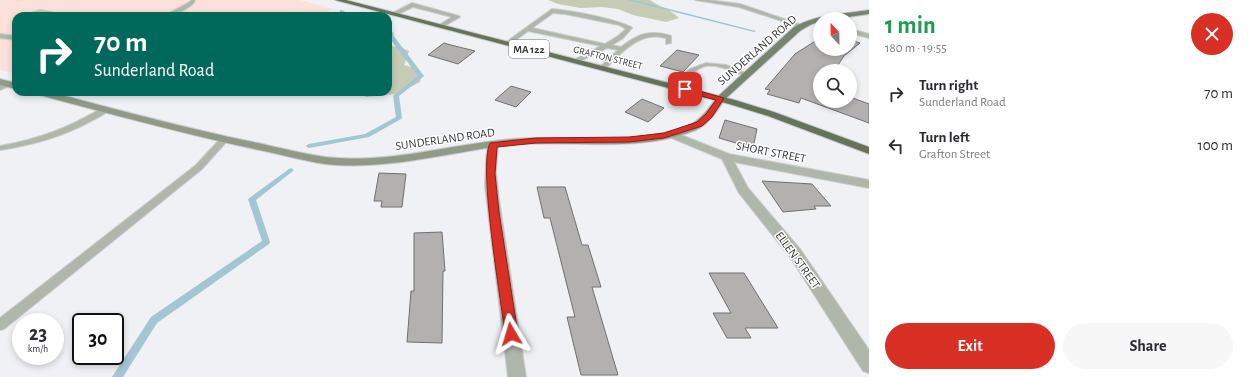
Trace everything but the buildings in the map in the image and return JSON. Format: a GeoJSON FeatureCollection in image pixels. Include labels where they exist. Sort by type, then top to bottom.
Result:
{"type":"FeatureCollection","features":[{"type":"Feature","properties":{"kind":"highway","name":"GRAFTON STREET"},"geometry":{"type":"LineString","coordinates":[[338,0],[386,12]]}},
{"type":"Feature","properties":{"kind":"highway","name":"GRAFTON STREET"},"geometry":{"type":"LineString","coordinates":[[394,14],[720,98],[778,116],[869,151]]}},
{"type":"Feature","properties":{"kind":"main road","name":"SUNDERLAND ROAD"},"geometry":{"type":"LineString","coordinates":[[857,14],[869,12]]}},
{"type":"Feature","properties":{"kind":"main road","name":"SUNDERLAND ROAD"},"geometry":{"type":"LineString","coordinates":[[720,98],[800,28],[813,23]]}},
{"type":"Feature","properties":{"kind":"street"},"geometry":{"type":"LineString","coordinates":[[857,33],[869,36]]}},
{"type":"Feature","properties":{"kind":"street"},"geometry":{"type":"LineString","coordinates":[[0,82],[12,85]]}},
{"type":"Feature","properties":{"kind":"street","name":"SUNDERLAND ROAD"},"geometry":{"type":"LineString","coordinates":[[53,96],[224,140],[331,161],[351,162],[396,159],[493,145],[536,141],[624,140],[671,134],[700,124],[709,116],[720,98]]}},
{"type":"Feature","properties":{"kind":"street","name":"SHORT STREET"},"geometry":{"type":"LineString","coordinates":[[671,134],[726,157],[869,184]]}},
{"type":"Feature","properties":{"kind":"street"},"geometry":{"type":"LineString","coordinates":[[493,145],[491,156],[491,174],[517,377]]}},
{"type":"Feature","properties":{"kind":"street","name":"ELLEN STREET"},"geometry":{"type":"LineString","coordinates":[[726,157],[742,190],[795,253],[869,365]]}},
{"type":"Feature","properties":{"kind":"lane"},"geometry":{"type":"LineString","coordinates":[[175,12],[190,5],[193,0]]}},
{"type":"Feature","properties":{"kind":"lane"},"geometry":{"type":"LineString","coordinates":[[697,0],[722,1],[734,9],[800,28]]}},
{"type":"Feature","properties":{"kind":"lane"},"geometry":{"type":"LineString","coordinates":[[394,14],[412,5],[457,17],[441,26]]}},
{"type":"Feature","properties":{"kind":"lane"},"geometry":{"type":"LineString","coordinates":[[507,44],[552,11],[565,12],[614,22],[629,28],[627,33],[616,40],[576,61]]}},
{"type":"Feature","properties":{"kind":"lane"},"geometry":{"type":"LineString","coordinates":[[527,29],[605,45],[622,50]]}},
{"type":"Feature","properties":{"kind":"lane"},"geometry":{"type":"LineString","coordinates":[[602,68],[639,37],[649,34],[663,35],[669,38],[668,43]]}},
{"type":"Feature","properties":{"kind":"lane"},"geometry":{"type":"LineString","coordinates":[[0,36],[12,38]]}},
{"type":"Feature","properties":{"kind":"lane"},"geometry":{"type":"LineString","coordinates":[[672,86],[699,66],[704,65],[724,67],[748,75]]}},
{"type":"Feature","properties":{"kind":"lane"},"geometry":{"type":"LineString","coordinates":[[0,88],[12,85]]}},
{"type":"Feature","properties":{"kind":"lane"},"geometry":{"type":"LineString","coordinates":[[0,148],[58,135],[83,124],[105,110]]}},
{"type":"Feature","properties":{"kind":"lane"},"geometry":{"type":"LineString","coordinates":[[0,326],[199,167],[224,140]]}},
{"type":"Feature","properties":{"kind":"shaded area"},"geometry":{"type":"Polygon","coordinates":[[[0,0],[300,0],[333,9],[328,12],[12,12],[12,73],[0,70],[0,0]]]}},
{"type":"Feature","properties":{"kind":"green space"},"geometry":{"type":"Polygon","coordinates":[[[548,0],[650,0],[672,12],[679,18],[666,22],[633,15],[618,9],[602,7],[581,8],[558,4],[548,0]]]}},
{"type":"Feature","properties":{"kind":"green space"},"geometry":{"type":"Polygon","coordinates":[[[40,9],[55,12],[32,12],[40,9]]]}},
{"type":"Feature","properties":{"kind":"green space"},"geometry":{"type":"Polygon","coordinates":[[[392,31],[394,33],[392,42],[392,31]]]}},
{"type":"Feature","properties":{"kind":"green space"},"geometry":{"type":"Polygon","coordinates":[[[392,46],[400,47],[409,51],[404,65],[415,68],[422,74],[420,82],[397,94],[392,94],[392,46]]]}},
{"type":"Feature","properties":{"kind":"waterway"},"geometry":{"type":"LineString","coordinates":[[629,0],[754,31]]}},
{"type":"Feature","properties":{"kind":"waterway"},"geometry":{"type":"LineString","coordinates":[[309,146],[367,136],[399,118],[396,96],[421,76],[392,37]]}},
{"type":"Feature","properties":{"kind":"waterway"},"geometry":{"type":"LineString","coordinates":[[117,377],[154,320],[266,242],[252,199],[291,170]]}},
{"type":"Feature","properties":{"kind":"route"},"geometry":{"type":"LineString","coordinates":[[511,334],[491,174],[491,156],[493,145],[510,142],[536,141],[629,140],[664,136],[700,124],[709,116],[720,98],[685,89]]}}]}
